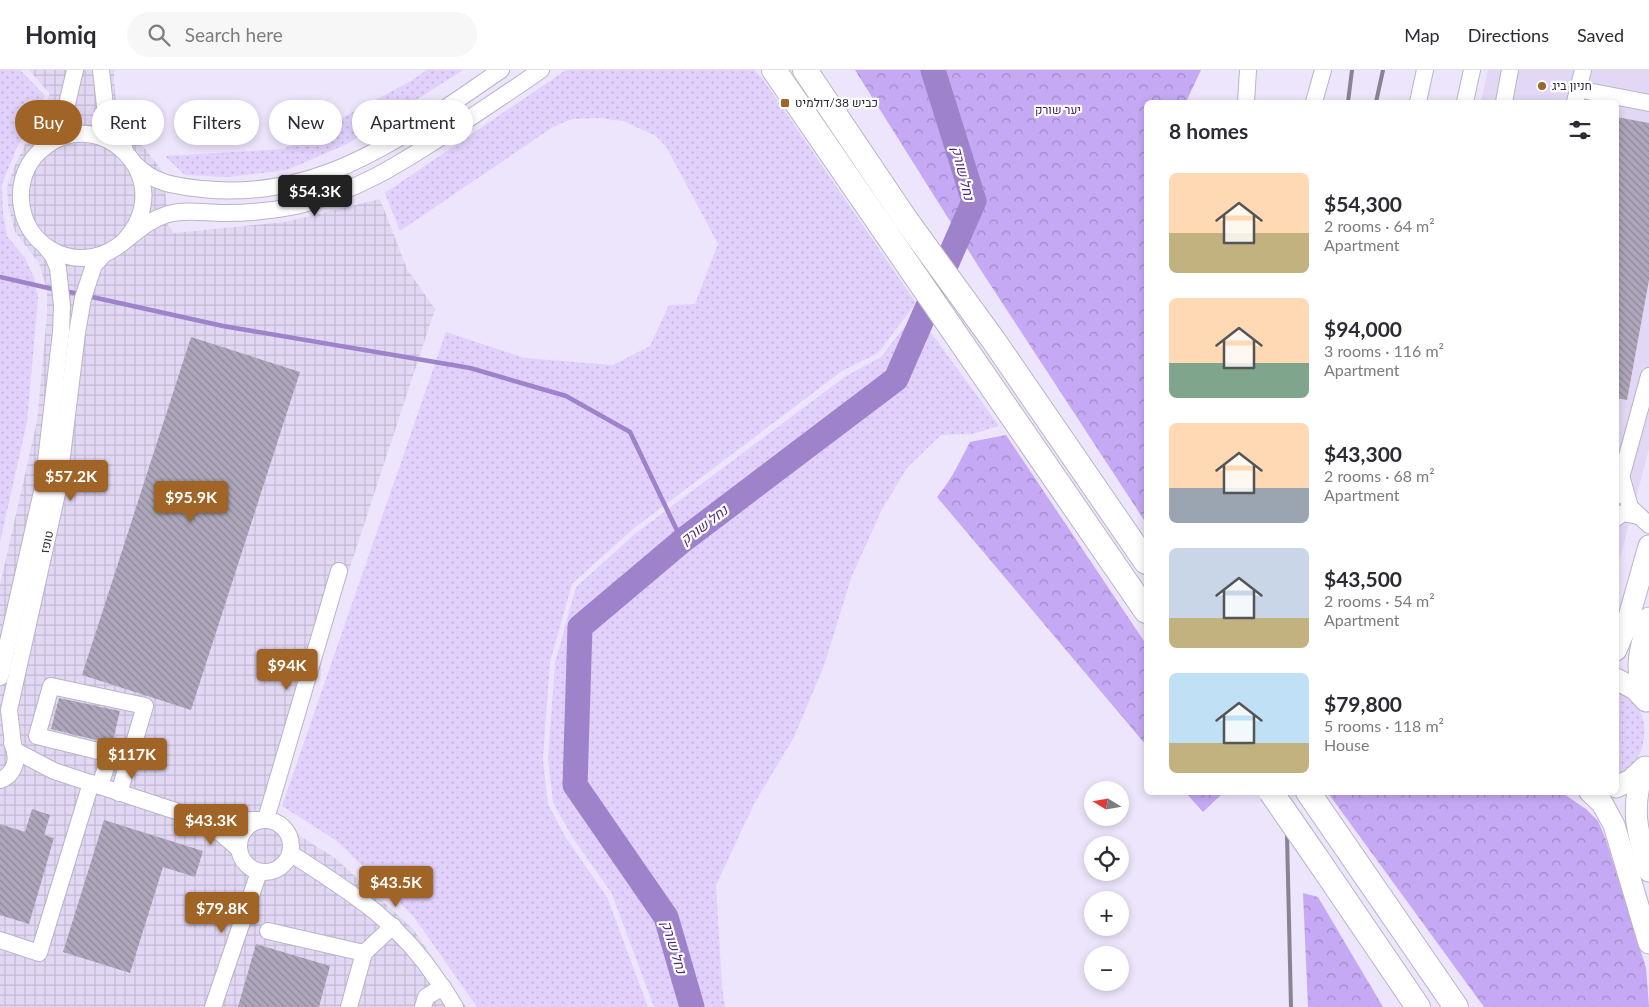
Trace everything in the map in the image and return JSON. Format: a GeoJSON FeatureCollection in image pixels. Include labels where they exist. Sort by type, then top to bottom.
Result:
{"type":"FeatureCollection","features":[{"type":"Feature","properties":{"kind":"highway"},"geometry":{"type":"LineString","coordinates":[[805,70],[906,220],[994,341],[1144,559]]}},
{"type":"Feature","properties":{"kind":"highway"},"geometry":{"type":"LineString","coordinates":[[775,73],[1144,608]]}},
{"type":"Feature","properties":{"kind":"highway"},"geometry":{"type":"LineString","coordinates":[[1273,795],[1418,1007]]}},
{"type":"Feature","properties":{"kind":"highway"},"geometry":{"type":"LineString","coordinates":[[1310,795],[1456,1007]]}},
{"type":"Feature","properties":{"kind":"main road"},"geometry":{"type":"LineString","coordinates":[[1619,643],[1627,624],[1649,546]]}},
{"type":"Feature","properties":{"kind":"main road"},"geometry":{"type":"LineString","coordinates":[[1648,703],[1640,683],[1638,671],[1641,647],[1649,618]]}},
{"type":"Feature","properties":{"kind":"main road"},"geometry":{"type":"LineString","coordinates":[[1619,681],[1635,689],[1648,703]]}},
{"type":"Feature","properties":{"kind":"main road"},"geometry":{"type":"LineString","coordinates":[[1619,786],[1631,780],[1648,763]]}},
{"type":"Feature","properties":{"kind":"main road"},"geometry":{"type":"LineString","coordinates":[[1648,763],[1637,790],[1636,815],[1639,837],[1649,871]]}},
{"type":"Feature","properties":{"kind":"main road"},"geometry":{"type":"LineString","coordinates":[[1593,795],[1602,803],[1614,825],[1649,942]]}},
{"type":"Feature","properties":{"kind":"street"},"geometry":{"type":"LineString","coordinates":[[76,70],[67,104],[40,150],[28,166],[21,184],[20,194],[26,222],[36,238],[51,250],[68,256],[86,258],[104,254],[146,224],[172,214],[190,212],[247,213],[271,210],[317,201],[359,185],[399,165],[542,70]]}},
{"type":"Feature","properties":{"kind":"street"},"geometry":{"type":"LineString","coordinates":[[100,70],[105,106],[112,124],[141,179],[144,198],[136,226],[124,241]]}},
{"type":"Feature","properties":{"kind":"street"},"geometry":{"type":"LineString","coordinates":[[40,150],[65,136],[94,135],[112,142],[144,173],[172,185],[233,190],[258,189],[306,180],[349,165],[389,145],[501,70]]}},
{"type":"Feature","properties":{"kind":"street"},"geometry":{"type":"LineString","coordinates":[[1246,100],[1248,70]]}},
{"type":"Feature","properties":{"kind":"street"},"geometry":{"type":"LineString","coordinates":[[1315,100],[1323,70]]}},
{"type":"Feature","properties":{"kind":"street"},"geometry":{"type":"LineString","coordinates":[[1418,100],[1425,70]]}},
{"type":"Feature","properties":{"kind":"street"},"geometry":{"type":"LineString","coordinates":[[1465,100],[1472,70]]}},
{"type":"Feature","properties":{"kind":"street"},"geometry":{"type":"LineString","coordinates":[[1476,100],[1483,70]]}},
{"type":"Feature","properties":{"kind":"street"},"geometry":{"type":"LineString","coordinates":[[1504,100],[1510,70]]}},
{"type":"Feature","properties":{"kind":"street"},"geometry":{"type":"LineString","coordinates":[[1582,70],[1576,96],[1618,100]]}},
{"type":"Feature","properties":{"kind":"street"},"geometry":{"type":"LineString","coordinates":[[1619,100],[1649,103]]}},
{"type":"Feature","properties":{"kind":"street","name":"טופז"},"geometry":{"type":"LineString","coordinates":[[0,677],[43,487],[61,332],[62,306],[58,268],[44,245]]}},
{"type":"Feature","properties":{"kind":"street","name":"טופז"},"geometry":{"type":"LineString","coordinates":[[11,749],[9,710],[58,490],[83,298],[94,265],[104,254]]}},
{"type":"Feature","properties":{"kind":"street"},"geometry":{"type":"LineString","coordinates":[[1619,486],[1649,376]]}},
{"type":"Feature","properties":{"kind":"street"},"geometry":{"type":"LineString","coordinates":[[1622,476],[1630,507],[1644,520]]}},
{"type":"Feature","properties":{"kind":"street"},"geometry":{"type":"LineString","coordinates":[[1619,516],[1623,513],[1644,520]]}},
{"type":"Feature","properties":{"kind":"street"},"geometry":{"type":"LineString","coordinates":[[262,820],[339,572]]}},
{"type":"Feature","properties":{"kind":"street"},"geometry":{"type":"LineString","coordinates":[[0,940],[39,953],[96,785],[110,754],[37,736],[50,686],[145,706],[119,792]]}},
{"type":"Feature","properties":{"kind":"street"},"geometry":{"type":"LineString","coordinates":[[11,749],[29,768],[54,771],[200,819],[217,821],[262,820],[281,824],[290,838],[290,853],[282,866],[275,870],[260,872],[246,864],[242,859],[239,849],[240,837],[244,830],[250,824],[262,820]]}},
{"type":"Feature","properties":{"kind":"street"},"geometry":{"type":"LineString","coordinates":[[0,780],[10,774],[11,749]]}},
{"type":"Feature","properties":{"kind":"street"},"geometry":{"type":"LineString","coordinates":[[200,819],[239,849]]}},
{"type":"Feature","properties":{"kind":"street"},"geometry":{"type":"LineString","coordinates":[[290,853],[348,890],[393,926],[410,942],[443,987],[455,1007]]}},
{"type":"Feature","properties":{"kind":"street"},"geometry":{"type":"LineString","coordinates":[[213,1007],[260,872]]}},
{"type":"Feature","properties":{"kind":"street"},"geometry":{"type":"LineString","coordinates":[[349,1007],[364,953],[393,926]]}},
{"type":"Feature","properties":{"kind":"street"},"geometry":{"type":"LineString","coordinates":[[268,931],[364,953]]}},
{"type":"Feature","properties":{"kind":"street"},"geometry":{"type":"LineString","coordinates":[[423,1007],[426,997],[443,987]]}},
{"type":"Feature","properties":{"kind":"shaded area"},"geometry":{"type":"Polygon","coordinates":[[[0,70],[20,70],[45,96],[43,100],[15,100],[15,145],[18,145],[2,184],[3,214],[7,236],[25,258],[34,277],[38,298],[27,422],[0,542],[0,70]]]}},
{"type":"Feature","properties":{"kind":"shaded area"},"geometry":{"type":"Polygon","coordinates":[[[29,70],[114,70],[116,100],[92,100],[92,145],[142,145],[164,173],[168,225],[174,233],[285,222],[380,199],[407,269],[435,309],[268,816],[335,858],[413,929],[466,1007],[0,1007],[0,585],[37,421],[47,315],[47,290],[39,263],[15,232],[8,205],[7,187],[25,145],[82,145],[82,100],[47,100],[50,94],[29,70]]]}},
{"type":"Feature","properties":{"kind":"shaded area"},"geometry":{"type":"Polygon","coordinates":[[[427,70],[463,70],[416,100],[376,100],[427,70]]]}},
{"type":"Feature","properties":{"kind":"shaded area"},"geometry":{"type":"Polygon","coordinates":[[[566,70],[754,70],[762,78],[916,303],[878,353],[842,371],[633,529],[572,584],[550,662],[543,759],[548,804],[566,838],[607,897],[648,1007],[477,1007],[414,917],[337,841],[282,806],[446,332],[524,358],[613,365],[650,346],[669,305],[695,304],[718,244],[667,148],[656,136],[623,121],[599,118],[572,119],[553,127],[400,231],[385,193],[456,145],[473,145],[473,133],[566,70]]]}},
{"type":"Feature","properties":{"kind":"shaded area"},"geometry":{"type":"Polygon","coordinates":[[[1488,70],[1649,70],[1649,449],[1619,562],[1619,100],[1481,100],[1488,70]]]}},
{"type":"Feature","properties":{"kind":"shaded area"},"geometry":{"type":"Polygon","coordinates":[[[352,113],[352,141],[287,170],[228,177],[185,175],[165,156],[284,149],[291,145],[342,145],[342,118],[352,113]]]}},
{"type":"Feature","properties":{"kind":"shaded area"},"geometry":{"type":"Polygon","coordinates":[[[916,312],[999,426],[972,434],[941,435],[907,468],[882,509],[851,578],[825,663],[794,737],[754,804],[716,885],[722,987],[725,1007],[654,1007],[612,894],[571,835],[553,802],[548,759],[555,663],[576,587],[636,533],[846,376],[881,357],[916,312]]]}},
{"type":"Feature","properties":{"kind":"shaded area"},"geometry":{"type":"Polygon","coordinates":[[[1619,690],[1635,702],[1643,718],[1643,745],[1636,761],[1630,768],[1619,774],[1619,690]]]}},
{"type":"Feature","properties":{"kind":"green space","name":"יער שורק"},"geometry":{"type":"Polygon","coordinates":[[[855,70],[1201,70],[1187,100],[1144,100],[1144,520],[982,272],[855,70]]]}},
{"type":"Feature","properties":{"kind":"green space"},"geometry":{"type":"Polygon","coordinates":[[[1006,435],[1144,641],[1144,743],[937,497],[951,478],[970,442],[1006,435]]]}},
{"type":"Feature","properties":{"kind":"green space"},"geometry":{"type":"Polygon","coordinates":[[[1188,795],[1221,795],[1203,812],[1188,795]]]}},
{"type":"Feature","properties":{"kind":"green space"},"geometry":{"type":"Polygon","coordinates":[[[1329,795],[1565,795],[1586,809],[1598,821],[1606,840],[1646,968],[1649,1007],[1484,1007],[1329,795]]]}},
{"type":"Feature","properties":{"kind":"green space"},"geometry":{"type":"Polygon","coordinates":[[[1303,893],[1318,897],[1383,1007],[1308,1007],[1303,893]]]}},
{"type":"Feature","properties":{"kind":"building"},"geometry":{"type":"Polygon","coordinates":[[[1619,118],[1649,123],[1649,280],[1627,400],[1619,399],[1619,118]]]}},
{"type":"Feature","properties":{"kind":"building"},"geometry":{"type":"Polygon","coordinates":[[[191,337],[300,372],[191,710],[82,675],[191,337]]]}},
{"type":"Feature","properties":{"kind":"building"},"geometry":{"type":"Polygon","coordinates":[[[59,698],[120,711],[112,744],[51,729],[59,698]]]}},
{"type":"Feature","properties":{"kind":"building"},"geometry":{"type":"Polygon","coordinates":[[[32,809],[50,815],[44,835],[54,838],[29,924],[0,915],[0,824],[25,832],[32,809]]]}},
{"type":"Feature","properties":{"kind":"building"},"geometry":{"type":"Polygon","coordinates":[[[104,820],[203,851],[195,877],[163,867],[130,973],[63,952],[104,820]]]}},
{"type":"Feature","properties":{"kind":"building"},"geometry":{"type":"Polygon","coordinates":[[[256,944],[330,966],[319,1007],[238,1007],[256,944]]]}},
{"type":"Feature","properties":{"kind":"waterway","name":"נחל שורק"},"geometry":{"type":"LineString","coordinates":[[692,1007],[666,917],[575,785],[580,627],[682,541],[896,379],[974,201],[933,70]]}},
{"type":"Feature","properties":{"kind":"waterway"},"geometry":{"type":"LineString","coordinates":[[0,277],[57,290]]}},
{"type":"Feature","properties":{"kind":"waterway"},"geometry":{"type":"LineString","coordinates":[[65,291],[223,326],[470,368],[566,396],[630,432],[682,541]]}},
{"type":"Feature","properties":{"kind":"railway"},"geometry":{"type":"LineString","coordinates":[[1348,100],[1352,70]]}},
{"type":"Feature","properties":{"kind":"railway"},"geometry":{"type":"LineString","coordinates":[[1376,100],[1383,70]]}},
{"type":"Feature","properties":{"kind":"railway"},"geometry":{"type":"LineString","coordinates":[[1286,795],[1291,1007]]}},
{"type":"Feature","properties":{"kind":"place","name":"חניון ביג"},"geometry":{"type":"Point","coordinates":[1542,86]}},
{"type":"Feature","properties":{"kind":"place","name":"כביש 38/דולמיט"},"geometry":{"type":"Point","coordinates":[785,103]}}]}
